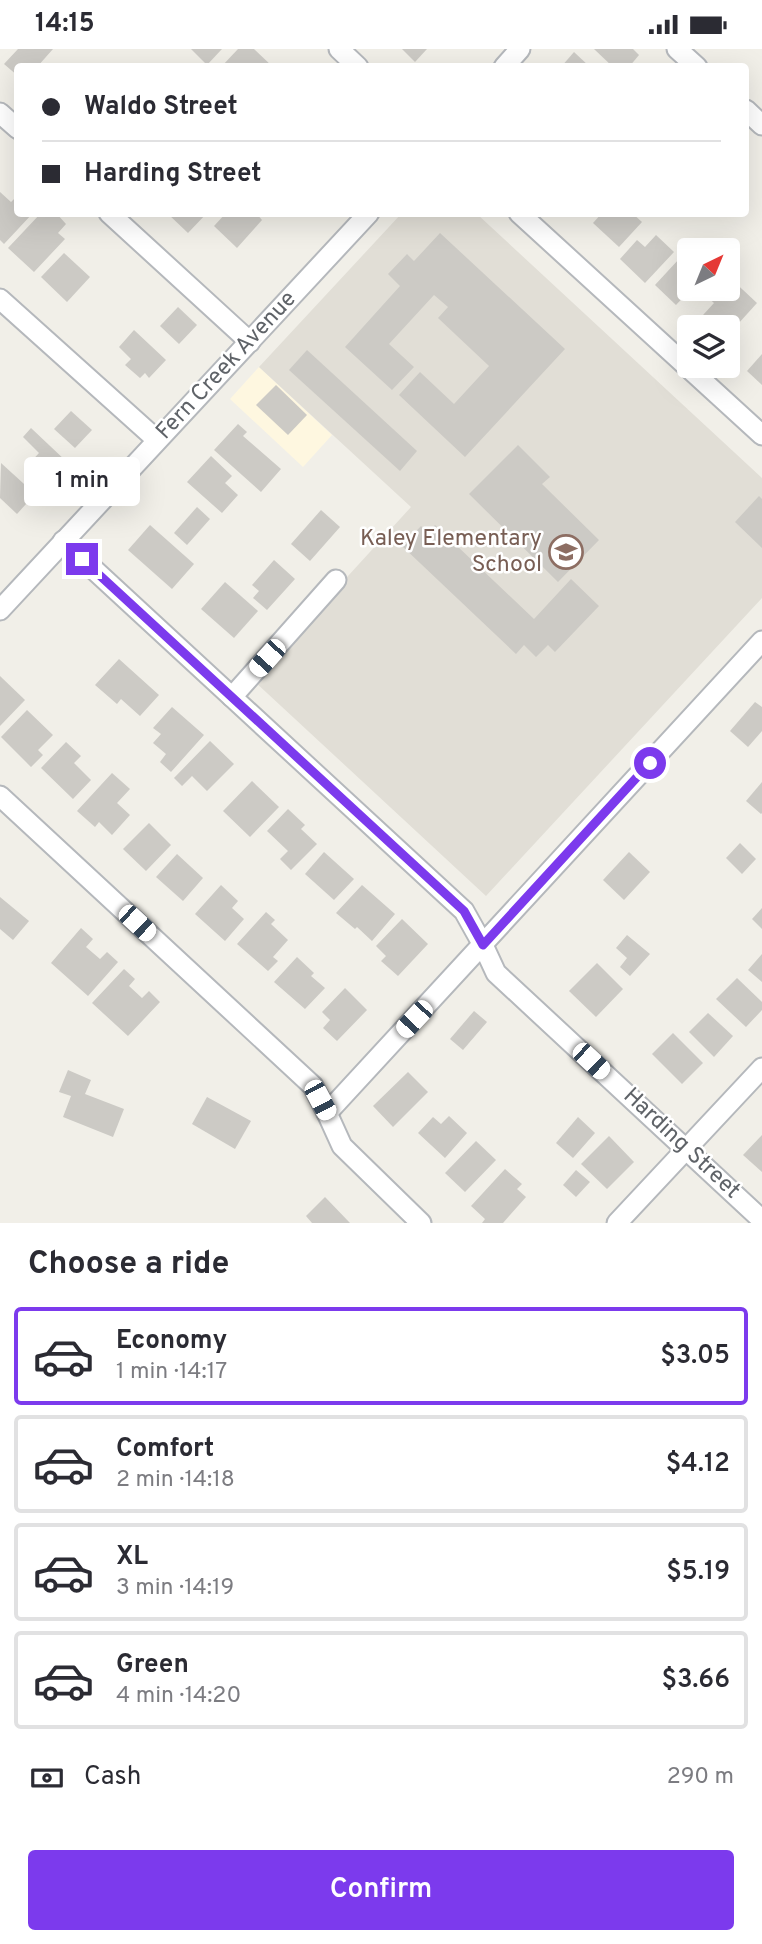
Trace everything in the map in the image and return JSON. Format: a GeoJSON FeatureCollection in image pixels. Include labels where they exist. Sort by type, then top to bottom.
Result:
{"type":"FeatureCollection","features":[{"type":"Feature","properties":{"kind":"street"},"geometry":{"type":"LineString","coordinates":[[339,49],[354,63]]}},
{"type":"Feature","properties":{"kind":"street"},"geometry":{"type":"LineString","coordinates":[[508,63],[520,49]]}},
{"type":"Feature","properties":{"kind":"street"},"geometry":{"type":"LineString","coordinates":[[677,49],[693,63]]}},
{"type":"Feature","properties":{"kind":"street"},"geometry":{"type":"LineString","coordinates":[[0,113],[14,125]]}},
{"type":"Feature","properties":{"kind":"street"},"geometry":{"type":"LineString","coordinates":[[749,113],[762,125]]}},
{"type":"Feature","properties":{"kind":"street"},"geometry":{"type":"LineString","coordinates":[[113,217],[250,342]]}},
{"type":"Feature","properties":{"kind":"street","name":"Fern Creek Avenue"},"geometry":{"type":"LineString","coordinates":[[0,610],[365,217]]}},
{"type":"Feature","properties":{"kind":"street"},"geometry":{"type":"LineString","coordinates":[[523,217],[762,435]]}},
{"type":"Feature","properties":{"kind":"street"},"geometry":{"type":"LineString","coordinates":[[0,299],[157,440]]}},
{"type":"Feature","properties":{"kind":"street","name":"Harding Street"},"geometry":{"type":"LineString","coordinates":[[63,541],[464,911],[496,973],[762,1220]]}},
{"type":"Feature","properties":{"kind":"street"},"geometry":{"type":"LineString","coordinates":[[232,697],[336,580]]}},
{"type":"Feature","properties":{"kind":"street"},"geometry":{"type":"LineString","coordinates":[[327,1113],[762,641]]}},
{"type":"Feature","properties":{"kind":"street"},"geometry":{"type":"LineString","coordinates":[[0,796],[313,1086],[342,1146],[421,1223]]}},
{"type":"Feature","properties":{"kind":"street"},"geometry":{"type":"LineString","coordinates":[[617,1223],[762,1068]]}},
{"type":"Feature","properties":{"kind":"shaded area","name":"Kaley Elementary School"},"geometry":{"type":"Polygon","coordinates":[[[398,217],[480,217],[762,478],[762,598],[486,896],[253,680],[411,507],[259,367],[398,217]]]}},
{"type":"Feature","properties":{"kind":"shaded area"},"geometry":{"type":"Polygon","coordinates":[[[259,367],[332,435],[303,467],[230,399],[259,367]]]}},
{"type":"Feature","properties":{"kind":"building"},"geometry":{"type":"Polygon","coordinates":[[[18,49],[53,49],[41,63],[14,63],[14,73],[4,64],[18,49]]]}},
{"type":"Feature","properties":{"kind":"building"},"geometry":{"type":"Polygon","coordinates":[[[191,49],[222,49],[209,63],[205,63],[191,49]]]}},
{"type":"Feature","properties":{"kind":"building"},"geometry":{"type":"Polygon","coordinates":[[[238,49],[254,49],[269,63],[225,63],[238,49]]]}},
{"type":"Feature","properties":{"kind":"building"},"geometry":{"type":"Polygon","coordinates":[[[402,49],[427,49],[415,62],[402,49]]]}},
{"type":"Feature","properties":{"kind":"building"},"geometry":{"type":"Polygon","coordinates":[[[594,49],[633,49],[639,55],[632,63],[609,63],[594,49]]]}},
{"type":"Feature","properties":{"kind":"building"},"geometry":{"type":"Polygon","coordinates":[[[574,52],[586,63],[564,63],[574,52]]]}},
{"type":"Feature","properties":{"kind":"building"},"geometry":{"type":"Polygon","coordinates":[[[0,192],[11,202],[14,199],[14,217],[29,217],[4,244],[0,240],[0,192]]]}},
{"type":"Feature","properties":{"kind":"building"},"geometry":{"type":"Polygon","coordinates":[[[37,217],[60,217],[66,224],[58,233],[65,239],[34,272],[8,248],[37,217]]]}},
{"type":"Feature","properties":{"kind":"building"},"geometry":{"type":"Polygon","coordinates":[[[171,217],[203,217],[188,233],[171,217]]]}},
{"type":"Feature","properties":{"kind":"building"},"geometry":{"type":"Polygon","coordinates":[[[222,217],[259,217],[262,220],[237,248],[214,226],[222,217]]]}},
{"type":"Feature","properties":{"kind":"building"},"geometry":{"type":"Polygon","coordinates":[[[598,217],[636,217],[642,222],[619,247],[593,223],[598,217]]]}},
{"type":"Feature","properties":{"kind":"building"},"geometry":{"type":"Polygon","coordinates":[[[440,233],[565,349],[465,457],[399,395],[420,372],[454,404],[489,366],[438,318],[448,307],[434,295],[389,344],[414,367],[392,390],[345,347],[400,286],[388,274],[407,254],[414,261],[440,233]]]}},
{"type":"Feature","properties":{"kind":"building"},"geometry":{"type":"Polygon","coordinates":[[[656,235],[674,252],[645,283],[620,259],[637,240],[645,247],[656,235]]]}},
{"type":"Feature","properties":{"kind":"building"},"geometry":{"type":"Polygon","coordinates":[[[64,253],[90,277],[67,302],[41,277],[64,253]]]}},
{"type":"Feature","properties":{"kind":"building"},"geometry":{"type":"Polygon","coordinates":[[[677,261],[677,301],[680,301],[676,305],[655,285],[677,261]]]}},
{"type":"Feature","properties":{"kind":"building"},"geometry":{"type":"Polygon","coordinates":[[[740,287],[757,303],[740,322],[740,315],[703,315],[714,303],[712,301],[740,301],[740,287]]]}},
{"type":"Feature","properties":{"kind":"building"},"geometry":{"type":"Polygon","coordinates":[[[178,307],[197,325],[179,344],[160,326],[178,307]]]}},
{"type":"Feature","properties":{"kind":"building"},"geometry":{"type":"Polygon","coordinates":[[[134,330],[166,360],[149,378],[145,373],[140,378],[125,365],[131,359],[119,347],[134,330]]]}},
{"type":"Feature","properties":{"kind":"building"},"geometry":{"type":"Polygon","coordinates":[[[307,350],[417,451],[400,471],[289,370],[307,350]]]}},
{"type":"Feature","properties":{"kind":"building"},"geometry":{"type":"Polygon","coordinates":[[[762,354],[762,385],[747,371],[762,354]]]}},
{"type":"Feature","properties":{"kind":"building"},"geometry":{"type":"Polygon","coordinates":[[[276,385],[307,415],[288,435],[256,405],[276,385]]]}},
{"type":"Feature","properties":{"kind":"building"},"geometry":{"type":"Polygon","coordinates":[[[71,411],[92,430],[75,448],[54,429],[71,411]]]}},
{"type":"Feature","properties":{"kind":"building"},"geometry":{"type":"Polygon","coordinates":[[[238,424],[247,432],[243,436],[281,469],[261,492],[214,450],[238,424]]]}},
{"type":"Feature","properties":{"kind":"building"},"geometry":{"type":"Polygon","coordinates":[[[31,428],[67,462],[45,485],[26,467],[39,453],[23,437],[31,428]]]}},
{"type":"Feature","properties":{"kind":"building"},"geometry":{"type":"Polygon","coordinates":[[[518,445],[550,477],[542,484],[599,540],[558,582],[469,494],[518,445]]]}},
{"type":"Feature","properties":{"kind":"building"},"geometry":{"type":"Polygon","coordinates":[[[211,456],[232,476],[225,483],[238,495],[222,513],[187,482],[211,456]]]}},
{"type":"Feature","properties":{"kind":"building"},"geometry":{"type":"Polygon","coordinates":[[[1,463],[35,494],[17,514],[0,498],[1,463]]]}},
{"type":"Feature","properties":{"kind":"building"},"geometry":{"type":"Polygon","coordinates":[[[759,496],[762,499],[762,548],[735,522],[759,496]]]}},
{"type":"Feature","properties":{"kind":"building"},"geometry":{"type":"Polygon","coordinates":[[[197,507],[210,519],[187,545],[174,533],[197,507]]]}},
{"type":"Feature","properties":{"kind":"building"},"geometry":{"type":"Polygon","coordinates":[[[321,510],[340,527],[310,561],[291,544],[321,510]]]}},
{"type":"Feature","properties":{"kind":"building"},"geometry":{"type":"Polygon","coordinates":[[[150,525],[194,564],[172,589],[128,550],[150,525]]]}},
{"type":"Feature","properties":{"kind":"building"},"geometry":{"type":"Polygon","coordinates":[[[435,525],[534,619],[571,579],[599,606],[555,652],[548,645],[536,657],[524,645],[516,654],[402,546],[421,526],[428,533],[435,525]]]}},
{"type":"Feature","properties":{"kind":"building"},"geometry":{"type":"Polygon","coordinates":[[[274,560],[295,579],[267,610],[253,598],[259,591],[252,585],[274,560]]]}},
{"type":"Feature","properties":{"kind":"building"},"geometry":{"type":"Polygon","coordinates":[[[225,582],[258,611],[234,638],[201,609],[225,582]]]}},
{"type":"Feature","properties":{"kind":"building"},"geometry":{"type":"Polygon","coordinates":[[[119,659],[159,695],[140,716],[121,699],[117,704],[95,685],[119,659]]]}},
{"type":"Feature","properties":{"kind":"building"},"geometry":{"type":"Polygon","coordinates":[[[0,676],[25,700],[0,726],[0,676]]]}},
{"type":"Feature","properties":{"kind":"building"},"geometry":{"type":"Polygon","coordinates":[[[755,702],[762,707],[762,731],[748,747],[730,731],[755,702]]]}},
{"type":"Feature","properties":{"kind":"building"},"geometry":{"type":"Polygon","coordinates":[[[172,707],[204,735],[171,772],[160,762],[166,754],[153,743],[161,734],[153,728],[172,707]]]}},
{"type":"Feature","properties":{"kind":"building"},"geometry":{"type":"Polygon","coordinates":[[[27,710],[53,735],[38,750],[43,755],[31,767],[1,737],[27,710]]]}},
{"type":"Feature","properties":{"kind":"building"},"geometry":{"type":"Polygon","coordinates":[[[210,741],[234,764],[207,791],[192,776],[182,786],[174,778],[210,741]]]}},
{"type":"Feature","properties":{"kind":"building"},"geometry":{"type":"Polygon","coordinates":[[[66,742],[81,756],[74,763],[91,780],[73,799],[41,768],[66,742]]]}},
{"type":"Feature","properties":{"kind":"building"},"geometry":{"type":"Polygon","coordinates":[[[112,773],[130,789],[117,803],[130,815],[112,835],[99,822],[95,827],[77,811],[112,773]]]}},
{"type":"Feature","properties":{"kind":"building"},"geometry":{"type":"Polygon","coordinates":[[[252,781],[279,807],[250,837],[223,811],[252,781]]]}},
{"type":"Feature","properties":{"kind":"building"},"geometry":{"type":"Polygon","coordinates":[[[762,782],[762,813],[761,814],[746,801],[762,782]]]}},
{"type":"Feature","properties":{"kind":"building"},"geometry":{"type":"Polygon","coordinates":[[[288,809],[305,825],[301,829],[317,844],[291,870],[280,859],[288,851],[267,831],[288,809]]]}},
{"type":"Feature","properties":{"kind":"building"},"geometry":{"type":"Polygon","coordinates":[[[149,823],[171,845],[146,871],[123,849],[149,823]]]}},
{"type":"Feature","properties":{"kind":"building"},"geometry":{"type":"Polygon","coordinates":[[[740,843],[756,859],[742,874],[726,858],[740,843]]]}},
{"type":"Feature","properties":{"kind":"building"},"geometry":{"type":"Polygon","coordinates":[[[324,852],[354,879],[334,900],[305,874],[324,852]]]}},
{"type":"Feature","properties":{"kind":"building"},"geometry":{"type":"Polygon","coordinates":[[[629,852],[650,872],[624,900],[603,880],[629,852]]]}},
{"type":"Feature","properties":{"kind":"building"},"geometry":{"type":"Polygon","coordinates":[[[177,854],[203,878],[183,901],[156,877],[177,854]]]}},
{"type":"Feature","properties":{"kind":"building"},"geometry":{"type":"Polygon","coordinates":[[[221,885],[238,901],[232,908],[244,919],[225,941],[195,914],[221,885]]]}},
{"type":"Feature","properties":{"kind":"building"},"geometry":{"type":"Polygon","coordinates":[[[362,885],[395,914],[372,941],[336,913],[362,885]]]}},
{"type":"Feature","properties":{"kind":"building"},"geometry":{"type":"Polygon","coordinates":[[[0,897],[29,921],[13,940],[0,929],[0,897]]]}},
{"type":"Feature","properties":{"kind":"building"},"geometry":{"type":"Polygon","coordinates":[[[762,908],[762,929],[752,919],[762,908]]]}},
{"type":"Feature","properties":{"kind":"building"},"geometry":{"type":"Polygon","coordinates":[[[266,912],[275,920],[271,924],[288,940],[273,957],[278,961],[268,971],[237,944],[266,912]]]}},
{"type":"Feature","properties":{"kind":"building"},"geometry":{"type":"Polygon","coordinates":[[[402,919],[428,944],[398,976],[381,961],[386,956],[376,946],[402,919]]]}},
{"type":"Feature","properties":{"kind":"building"},"geometry":{"type":"Polygon","coordinates":[[[81,928],[93,939],[86,947],[100,959],[107,952],[118,962],[88,996],[51,963],[81,928]]]}},
{"type":"Feature","properties":{"kind":"building"},"geometry":{"type":"Polygon","coordinates":[[[627,935],[650,954],[630,976],[620,967],[627,958],[616,948],[627,935]]]}},
{"type":"Feature","properties":{"kind":"building"},"geometry":{"type":"Polygon","coordinates":[[[762,954],[762,982],[748,970],[762,954]]]}},
{"type":"Feature","properties":{"kind":"building"},"geometry":{"type":"Polygon","coordinates":[[[297,957],[314,973],[311,976],[325,988],[305,1009],[274,982],[297,957]]]}},
{"type":"Feature","properties":{"kind":"building"},"geometry":{"type":"Polygon","coordinates":[[[597,963],[623,989],[596,1017],[569,991],[597,963]]]}},
{"type":"Feature","properties":{"kind":"building"},"geometry":{"type":"Polygon","coordinates":[[[124,969],[135,979],[129,986],[142,998],[149,991],[160,1002],[128,1036],[92,1003],[124,969]]]}},
{"type":"Feature","properties":{"kind":"building"},"geometry":{"type":"Polygon","coordinates":[[[737,978],[762,1002],[762,1010],[746,1027],[716,999],[737,978]]]}},
{"type":"Feature","properties":{"kind":"building"},"geometry":{"type":"Polygon","coordinates":[[[345,988],[367,1010],[337,1041],[323,1028],[330,1020],[322,1012],[345,988]]]}},
{"type":"Feature","properties":{"kind":"building"},"geometry":{"type":"Polygon","coordinates":[[[474,1011],[487,1022],[463,1050],[450,1039],[474,1011]]]}},
{"type":"Feature","properties":{"kind":"building"},"geometry":{"type":"Polygon","coordinates":[[[708,1013],[733,1036],[714,1057],[689,1032],[708,1013]]]}},
{"type":"Feature","properties":{"kind":"building"},"geometry":{"type":"Polygon","coordinates":[[[673,1033],[703,1063],[682,1084],[652,1054],[673,1033]]]}},
{"type":"Feature","properties":{"kind":"building"},"geometry":{"type":"Polygon","coordinates":[[[68,1070],[91,1080],[85,1094],[124,1109],[113,1137],[63,1117],[71,1096],[59,1092],[68,1070]]]}},
{"type":"Feature","properties":{"kind":"building"},"geometry":{"type":"Polygon","coordinates":[[[408,1072],[428,1092],[393,1127],[373,1106],[408,1072]]]}},
{"type":"Feature","properties":{"kind":"building"},"geometry":{"type":"Polygon","coordinates":[[[207,1097],[251,1121],[235,1149],[192,1124],[207,1097]]]}},
{"type":"Feature","properties":{"kind":"building"},"geometry":{"type":"Polygon","coordinates":[[[449,1116],[467,1133],[445,1158],[418,1133],[433,1117],[441,1124],[449,1116]]]}},
{"type":"Feature","properties":{"kind":"building"},"geometry":{"type":"Polygon","coordinates":[[[578,1117],[595,1133],[573,1158],[556,1143],[578,1117]]]}},
{"type":"Feature","properties":{"kind":"building"},"geometry":{"type":"Polygon","coordinates":[[[762,1135],[762,1172],[743,1155],[762,1135]]]}},
{"type":"Feature","properties":{"kind":"building"},"geometry":{"type":"Polygon","coordinates":[[[609,1136],[634,1162],[607,1189],[581,1164],[609,1136]]]}},
{"type":"Feature","properties":{"kind":"building"},"geometry":{"type":"Polygon","coordinates":[[[476,1141],[496,1160],[465,1192],[445,1173],[476,1141]]]}},
{"type":"Feature","properties":{"kind":"building"},"geometry":{"type":"Polygon","coordinates":[[[505,1169],[522,1184],[517,1189],[526,1197],[503,1223],[482,1223],[485,1219],[471,1206],[505,1169]]]}},
{"type":"Feature","properties":{"kind":"building"},"geometry":{"type":"Polygon","coordinates":[[[576,1170],[590,1182],[576,1197],[563,1185],[576,1170]]]}},
{"type":"Feature","properties":{"kind":"building"},"geometry":{"type":"Polygon","coordinates":[[[325,1197],[350,1223],[312,1223],[306,1216],[325,1197]]]}},
{"type":"Feature","properties":{"kind":"place","name":"Kaley Elementary School"},"geometry":{"type":"Point","coordinates":[566,552]}},
{"type":"Feature","properties":{"kind":"route"},"geometry":{"type":"LineString","coordinates":[[82,559],[464,911],[483,945],[650,763]]}}]}
